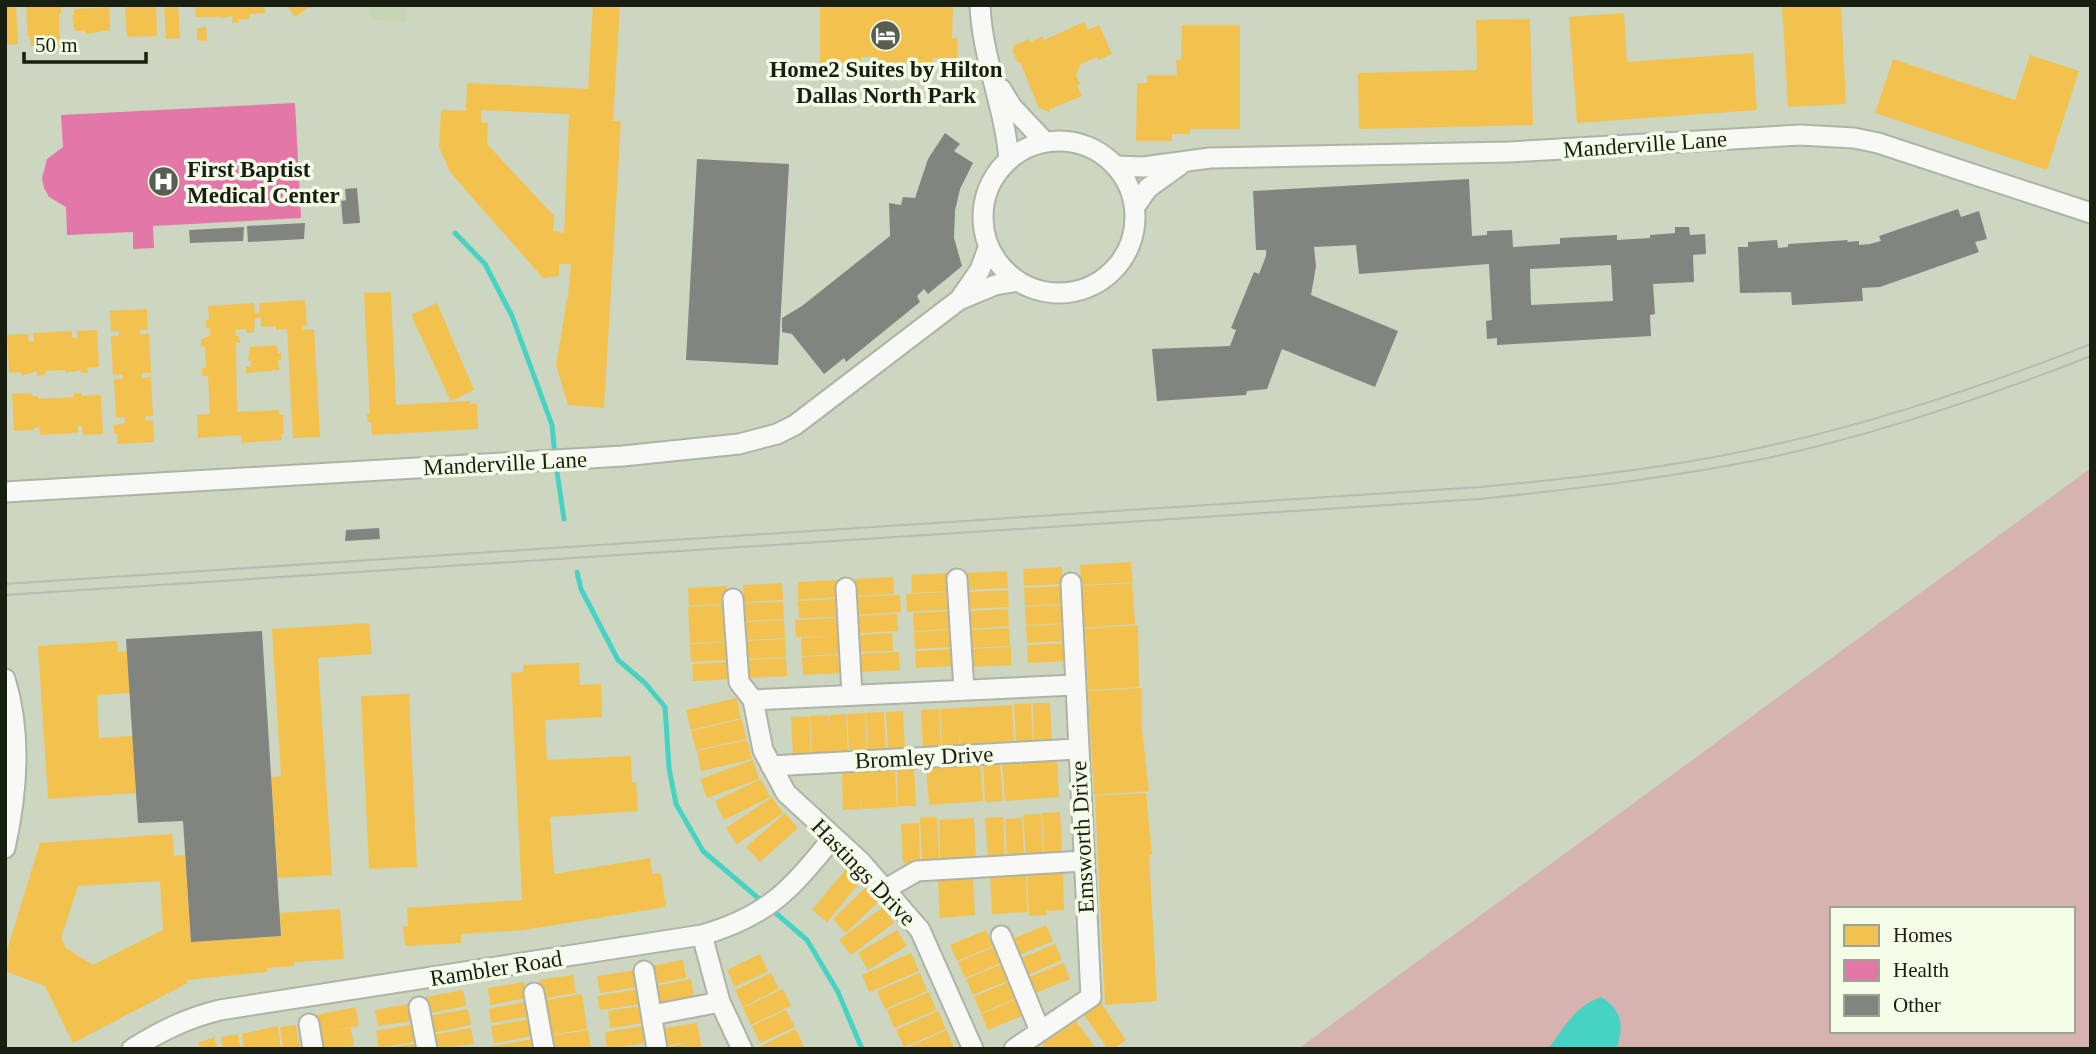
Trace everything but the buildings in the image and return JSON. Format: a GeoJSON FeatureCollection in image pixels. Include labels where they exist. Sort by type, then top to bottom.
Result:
{"type":"FeatureCollection","features":[{"type":"Feature","properties":{"kind":"street"},"geometry":{"type":"LineString","coordinates":[[980,5],[981,34],[1006,127],[1009,160]]}},
{"type":"Feature","properties":{"kind":"street"},"geometry":{"type":"LineString","coordinates":[[992,77],[1012,107],[1044,141]]}},
{"type":"Feature","properties":{"kind":"street","name":"Manderville Lane"},"geometry":{"type":"LineString","coordinates":[[1116,166],[1143,167],[1187,161],[1300,156],[1509,152],[1790,135],[1829,136],[1878,143],[2091,213]]}},
{"type":"Feature","properties":{"kind":"street"},"geometry":{"type":"LineString","coordinates":[[1064,140],[1085,144],[1104,154],[1129,186],[1136,205],[1135,234],[1126,256],[1111,274],[1091,287],[1068,294],[1044,292],[1018,281],[995,262],[988,248],[984,227],[984,204],[991,182],[1009,160],[1044,141],[1064,140]]}},
{"type":"Feature","properties":{"kind":"street","name":"Manderville Lane"},"geometry":{"type":"LineString","coordinates":[[1136,205],[1148,188],[1163,175],[1187,161]]}},
{"type":"Feature","properties":{"kind":"street","name":"Manderville Lane"},"geometry":{"type":"LineString","coordinates":[[959,300],[980,270],[988,248]]}},
{"type":"Feature","properties":{"kind":"street","name":"Manderville Lane"},"geometry":{"type":"LineString","coordinates":[[5,492],[518,462],[722,447],[776,434],[795,425],[959,300],[995,285],[1018,281]]}},
{"type":"Feature","properties":{"kind":"street"},"geometry":{"type":"LineString","coordinates":[[957,579],[964,690]]}},
{"type":"Feature","properties":{"kind":"street","name":"Emsworth Drive"},"geometry":{"type":"LineString","coordinates":[[1014,1049],[1091,997],[1071,583]]}},
{"type":"Feature","properties":{"kind":"street"},"geometry":{"type":"LineString","coordinates":[[846,588],[852,695]]}},
{"type":"Feature","properties":{"kind":"street","name":"Hastings Drive"},"geometry":{"type":"LineString","coordinates":[[733,599],[739,682],[753,700],[763,750],[771,766],[786,793],[861,862],[920,930],[973,1049]]}},
{"type":"Feature","properties":{"kind":"street"},"geometry":{"type":"LineString","coordinates":[[5,680],[14,726],[16,759],[15,796],[5,848]]}},
{"type":"Feature","properties":{"kind":"street"},"geometry":{"type":"LineString","coordinates":[[753,700],[1075,685]]}},
{"type":"Feature","properties":{"kind":"street","name":"Bromley Drive"},"geometry":{"type":"LineString","coordinates":[[771,766],[1077,749]]}},
{"type":"Feature","properties":{"kind":"street","name":"Rambler Road"},"geometry":{"type":"LineString","coordinates":[[132,1049],[168,1027],[220,1010],[702,935],[732,927],[774,902],[833,837]]}},
{"type":"Feature","properties":{"kind":"street"},"geometry":{"type":"LineString","coordinates":[[884,890],[916,871],[1084,861]]}},
{"type":"Feature","properties":{"kind":"street"},"geometry":{"type":"LineString","coordinates":[[702,935],[720,1002],[742,1049]]}},
{"type":"Feature","properties":{"kind":"street"},"geometry":{"type":"LineString","coordinates":[[1001,936],[1040,1031]]}},
{"type":"Feature","properties":{"kind":"street"},"geometry":{"type":"LineString","coordinates":[[644,971],[657,1049]]}},
{"type":"Feature","properties":{"kind":"street"},"geometry":{"type":"LineString","coordinates":[[534,993],[544,1049]]}},
{"type":"Feature","properties":{"kind":"street"},"geometry":{"type":"LineString","coordinates":[[652,1015],[720,1002]]}},
{"type":"Feature","properties":{"kind":"street"},"geometry":{"type":"LineString","coordinates":[[419,1007],[427,1049]]}},
{"type":"Feature","properties":{"kind":"street"},"geometry":{"type":"LineString","coordinates":[[309,1024],[313,1049]]}},
{"type":"Feature","properties":{"kind":"shaded area"},"geometry":{"type":"Polygon","coordinates":[[[365,5],[405,5],[407,21],[375,20],[365,5]]]}},
{"type":"Feature","properties":{"kind":"shaded area"},"geometry":{"type":"Polygon","coordinates":[[[2091,468],[2091,1049],[1298,1049],[2091,468]]]}},
{"type":"Feature","properties":{"kind":"water"},"geometry":{"type":"Polygon","coordinates":[[[1601,997],[1613,1007],[1620,1019],[1616,1049],[1548,1049],[1577,1012],[1601,997]]]}},
{"type":"Feature","properties":{"kind":"waterway"},"geometry":{"type":"LineString","coordinates":[[455,233],[485,264],[512,316],[552,425],[555,456]]}},
{"type":"Feature","properties":{"kind":"waterway"},"geometry":{"type":"LineString","coordinates":[[556,465],[564,519]]}},
{"type":"Feature","properties":{"kind":"waterway"},"geometry":{"type":"LineString","coordinates":[[577,572],[581,589],[618,660],[645,683],[665,707],[669,768],[676,804],[703,851],[764,903]]}},
{"type":"Feature","properties":{"kind":"waterway"},"geometry":{"type":"LineString","coordinates":[[771,909],[807,940],[838,992],[862,1049]]}},
{"type":"Feature","properties":{"kind":"tram line"},"geometry":{"type":"LineString","coordinates":[[5,584],[1480,487],[1587,476],[1728,454],[1846,427],[1970,389],[2091,344]]}},
{"type":"Feature","properties":{"kind":"tram line"},"geometry":{"type":"LineString","coordinates":[[5,595],[1479,499],[1550,491],[1692,472],[1763,459],[1846,439],[1929,414],[2091,356]]}},
{"type":"Feature","properties":{"kind":"place","name":"Home2 Suites by Hilton Dallas North Park"},"geometry":{"type":"Point","coordinates":[886,35]}},
{"type":"Feature","properties":{"kind":"place","name":"First Baptist Medical Center"},"geometry":{"type":"Point","coordinates":[164,182]}}]}
